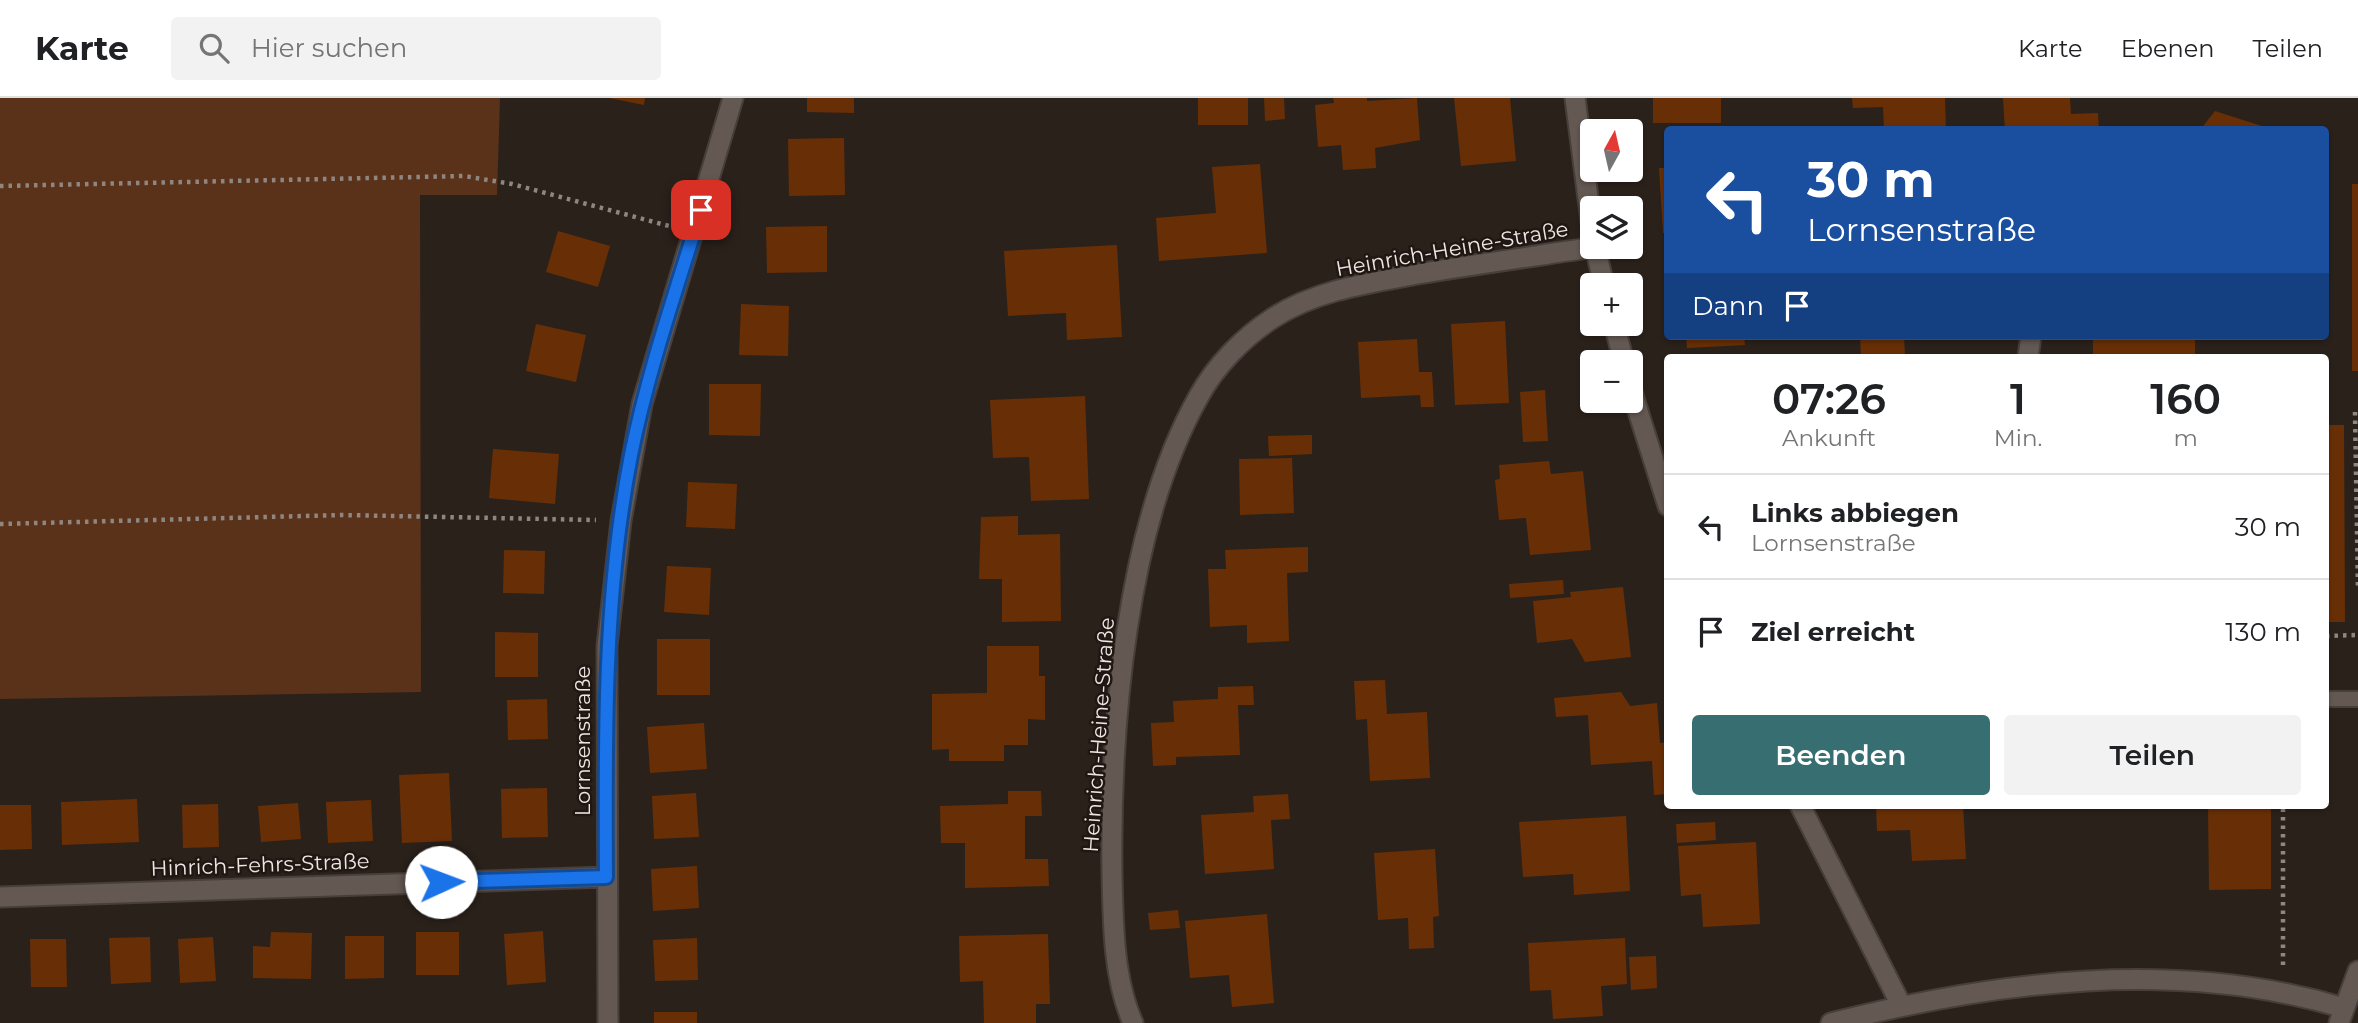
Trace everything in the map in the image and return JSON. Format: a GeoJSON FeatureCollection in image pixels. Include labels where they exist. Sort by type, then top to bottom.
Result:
{"type":"FeatureCollection","features":[{"type":"Feature","properties":{"kind":"street","name":"Lornsenstraße"},"geometry":{"type":"LineString","coordinates":[[608,1023],[607,646],[621,521],[642,404],[733,98]]}},
{"type":"Feature","properties":{"kind":"street"},"geometry":{"type":"LineString","coordinates":[[1575,98],[1588,196]]}},
{"type":"Feature","properties":{"kind":"street","name":"Heinrich-Heine-Straße"},"geometry":{"type":"LineString","coordinates":[[1133,1023],[1121,979],[1112,886],[1113,805],[1121,682],[1127,628],[1150,523],[1165,473],[1199,395],[1240,344],[1273,317],[1313,298],[1356,285],[1580,249]]}},
{"type":"Feature","properties":{"kind":"street"},"geometry":{"type":"LineString","coordinates":[[1639,413],[1664,493]]}},
{"type":"Feature","properties":{"kind":"street"},"geometry":{"type":"LineString","coordinates":[[1802,809],[1901,1005]]}},
{"type":"Feature","properties":{"kind":"street","name":"Hinrich-Fehrs-Straße"},"geometry":{"type":"LineString","coordinates":[[0,897],[606,877]]}},
{"type":"Feature","properties":{"kind":"street"},"geometry":{"type":"LineString","coordinates":[[1831,1023],[1901,1005],[2004,989],[2096,980],[2147,980],[2283,992],[2342,1016],[2358,971]]}},
{"type":"Feature","properties":{"kind":"lane"},"geometry":{"type":"LineString","coordinates":[[2329,699],[2358,699]]}},
{"type":"Feature","properties":{"kind":"path"},"geometry":{"type":"LineString","coordinates":[[0,186],[464,176],[512,184],[694,232]]}},
{"type":"Feature","properties":{"kind":"path"},"geometry":{"type":"LineString","coordinates":[[2355,412],[2358,590]]}},
{"type":"Feature","properties":{"kind":"path"},"geometry":{"type":"LineString","coordinates":[[0,524],[342,515],[621,521]]}},
{"type":"Feature","properties":{"kind":"path"},"geometry":{"type":"LineString","coordinates":[[2329,636],[2358,635]]}},
{"type":"Feature","properties":{"kind":"path"},"geometry":{"type":"LineString","coordinates":[[2283,809],[2283,992]]}},
{"type":"Feature","properties":{"kind":"shaded area"},"geometry":{"type":"Polygon","coordinates":[[[0,98],[500,98],[497,195],[420,195],[421,692],[0,699],[0,98]]]}},
{"type":"Feature","properties":{"kind":"building"},"geometry":{"type":"Polygon","coordinates":[[[609,98],[645,98],[644,105],[609,98]]]}},
{"type":"Feature","properties":{"kind":"building"},"geometry":{"type":"Polygon","coordinates":[[[807,98],[854,98],[854,113],[807,112],[807,98]]]}},
{"type":"Feature","properties":{"kind":"building"},"geometry":{"type":"Polygon","coordinates":[[[1198,98],[1248,98],[1248,125],[1198,125],[1198,98]]]}},
{"type":"Feature","properties":{"kind":"building"},"geometry":{"type":"Polygon","coordinates":[[[1264,98],[1284,98],[1285,119],[1265,121],[1264,98]]]}},
{"type":"Feature","properties":{"kind":"building"},"geometry":{"type":"Polygon","coordinates":[[[1333,98],[1367,98],[1367,101],[1417,98],[1420,140],[1375,148],[1376,168],[1343,170],[1341,145],[1318,147],[1315,105],[1334,103],[1333,98]]]}},
{"type":"Feature","properties":{"kind":"building"},"geometry":{"type":"Polygon","coordinates":[[[1454,98],[1510,98],[1516,161],[1461,166],[1454,98]]]}},
{"type":"Feature","properties":{"kind":"building"},"geometry":{"type":"Polygon","coordinates":[[[1653,98],[1721,98],[1721,123],[1653,123],[1653,98]]]}},
{"type":"Feature","properties":{"kind":"building"},"geometry":{"type":"Polygon","coordinates":[[[1852,98],[1945,98],[1946,126],[1884,126],[1883,107],[1853,108],[1852,98]]]}},
{"type":"Feature","properties":{"kind":"building"},"geometry":{"type":"Polygon","coordinates":[[[2003,98],[2070,98],[2071,114],[2098,113],[2099,126],[2005,126],[2003,98]]]}},
{"type":"Feature","properties":{"kind":"building"},"geometry":{"type":"Polygon","coordinates":[[[2215,111],[2262,126],[2203,126],[2215,111]]]}},
{"type":"Feature","properties":{"kind":"building"},"geometry":{"type":"Polygon","coordinates":[[[844,138],[845,195],[789,196],[788,139],[844,138]]]}},
{"type":"Feature","properties":{"kind":"building"},"geometry":{"type":"Polygon","coordinates":[[[1260,164],[1267,253],[1159,261],[1156,218],[1216,213],[1212,167],[1260,164]]]}},
{"type":"Feature","properties":{"kind":"building"},"geometry":{"type":"Polygon","coordinates":[[[1659,168],[1664,168],[1663,233],[1659,168]]]}},
{"type":"Feature","properties":{"kind":"building"},"geometry":{"type":"Polygon","coordinates":[[[2352,184],[2358,184],[2358,371],[2352,371],[2352,184]]]}},
{"type":"Feature","properties":{"kind":"building"},"geometry":{"type":"Polygon","coordinates":[[[827,226],[827,272],[767,273],[766,227],[827,226]]]}},
{"type":"Feature","properties":{"kind":"building"},"geometry":{"type":"Polygon","coordinates":[[[558,231],[610,246],[598,287],[546,272],[558,231]]]}},
{"type":"Feature","properties":{"kind":"building"},"geometry":{"type":"Polygon","coordinates":[[[1117,245],[1122,337],[1067,340],[1066,313],[1008,316],[1004,251],[1117,245]]]}},
{"type":"Feature","properties":{"kind":"building"},"geometry":{"type":"Polygon","coordinates":[[[741,304],[789,306],[788,356],[739,355],[741,304]]]}},
{"type":"Feature","properties":{"kind":"building"},"geometry":{"type":"Polygon","coordinates":[[[1505,321],[1509,403],[1455,405],[1451,324],[1505,321]]]}},
{"type":"Feature","properties":{"kind":"building"},"geometry":{"type":"Polygon","coordinates":[[[536,324],[586,335],[576,382],[526,371],[536,324]]]}},
{"type":"Feature","properties":{"kind":"building"},"geometry":{"type":"Polygon","coordinates":[[[1417,339],[1419,372],[1432,372],[1434,407],[1421,407],[1420,395],[1361,398],[1358,342],[1417,339]]]}},
{"type":"Feature","properties":{"kind":"building"},"geometry":{"type":"Polygon","coordinates":[[[1686,340],[1744,340],[1745,345],[1687,348],[1686,340]]]}},
{"type":"Feature","properties":{"kind":"building"},"geometry":{"type":"Polygon","coordinates":[[[1860,340],[1904,340],[1905,354],[1861,354],[1860,340]]]}},
{"type":"Feature","properties":{"kind":"building"},"geometry":{"type":"Polygon","coordinates":[[[2093,340],[2195,340],[2195,354],[2093,354],[2093,340]]]}},
{"type":"Feature","properties":{"kind":"building"},"geometry":{"type":"Polygon","coordinates":[[[709,384],[761,384],[760,436],[709,435],[709,384]]]}},
{"type":"Feature","properties":{"kind":"building"},"geometry":{"type":"Polygon","coordinates":[[[1545,390],[1548,441],[1523,442],[1520,392],[1545,390]]]}},
{"type":"Feature","properties":{"kind":"building"},"geometry":{"type":"Polygon","coordinates":[[[1085,396],[1089,499],[1031,501],[1029,457],[993,458],[990,400],[1085,396]]]}},
{"type":"Feature","properties":{"kind":"building"},"geometry":{"type":"Polygon","coordinates":[[[2329,425],[2344,425],[2345,622],[2329,622],[2329,425]]]}},
{"type":"Feature","properties":{"kind":"building"},"geometry":{"type":"Polygon","coordinates":[[[1312,435],[1312,454],[1269,456],[1268,436],[1312,435]]]}},
{"type":"Feature","properties":{"kind":"building"},"geometry":{"type":"Polygon","coordinates":[[[493,449],[559,454],[555,504],[489,498],[493,449]]]}},
{"type":"Feature","properties":{"kind":"building"},"geometry":{"type":"Polygon","coordinates":[[[1292,458],[1294,513],[1240,515],[1239,459],[1292,458]]]}},
{"type":"Feature","properties":{"kind":"building"},"geometry":{"type":"Polygon","coordinates":[[[1549,461],[1551,474],[1583,471],[1591,550],[1530,555],[1526,518],[1499,520],[1495,480],[1500,479],[1499,465],[1549,461]]]}},
{"type":"Feature","properties":{"kind":"building"},"geometry":{"type":"Polygon","coordinates":[[[688,482],[737,484],[735,529],[686,527],[688,482]]]}},
{"type":"Feature","properties":{"kind":"building"},"geometry":{"type":"Polygon","coordinates":[[[1018,516],[1018,535],[1060,534],[1061,621],[1002,622],[1002,579],[979,579],[981,517],[1018,516]]]}},
{"type":"Feature","properties":{"kind":"building"},"geometry":{"type":"Polygon","coordinates":[[[1308,547],[1308,572],[1287,573],[1289,641],[1247,643],[1247,625],[1210,627],[1208,569],[1226,569],[1225,550],[1308,547]]]}},
{"type":"Feature","properties":{"kind":"building"},"geometry":{"type":"Polygon","coordinates":[[[504,550],[545,551],[544,594],[503,593],[504,550]]]}},
{"type":"Feature","properties":{"kind":"building"},"geometry":{"type":"Polygon","coordinates":[[[667,566],[711,568],[709,615],[664,612],[667,566]]]}},
{"type":"Feature","properties":{"kind":"building"},"geometry":{"type":"Polygon","coordinates":[[[1563,580],[1564,594],[1510,598],[1509,584],[1563,580]]]}},
{"type":"Feature","properties":{"kind":"building"},"geometry":{"type":"Polygon","coordinates":[[[1623,587],[1631,657],[1585,662],[1572,639],[1537,643],[1533,601],[1571,597],[1570,592],[1623,587]]]}},
{"type":"Feature","properties":{"kind":"building"},"geometry":{"type":"Polygon","coordinates":[[[495,632],[538,633],[538,677],[495,677],[495,632]]]}},
{"type":"Feature","properties":{"kind":"building"},"geometry":{"type":"Polygon","coordinates":[[[657,639],[710,639],[710,695],[657,695],[657,639]]]}},
{"type":"Feature","properties":{"kind":"building"},"geometry":{"type":"Polygon","coordinates":[[[987,646],[1039,646],[1039,676],[1045,676],[1045,720],[1028,719],[1028,745],[1004,745],[1004,761],[949,761],[949,749],[932,750],[932,694],[987,693],[987,646]]]}},
{"type":"Feature","properties":{"kind":"building"},"geometry":{"type":"Polygon","coordinates":[[[1385,680],[1387,714],[1427,712],[1430,778],[1370,781],[1367,719],[1356,720],[1354,681],[1385,680]]]}},
{"type":"Feature","properties":{"kind":"building"},"geometry":{"type":"Polygon","coordinates":[[[1253,686],[1254,705],[1238,705],[1240,755],[1176,757],[1176,765],[1153,766],[1151,723],[1174,722],[1173,701],[1218,699],[1218,687],[1253,686]]]}},
{"type":"Feature","properties":{"kind":"building"},"geometry":{"type":"Polygon","coordinates":[[[1621,692],[1630,706],[1657,703],[1660,743],[1664,742],[1664,794],[1654,795],[1652,761],[1591,765],[1588,715],[1556,717],[1554,698],[1621,692]]]}},
{"type":"Feature","properties":{"kind":"building"},"geometry":{"type":"Polygon","coordinates":[[[547,699],[548,739],[508,740],[507,700],[547,699]]]}},
{"type":"Feature","properties":{"kind":"building"},"geometry":{"type":"Polygon","coordinates":[[[704,723],[707,769],[650,773],[647,727],[704,723]]]}},
{"type":"Feature","properties":{"kind":"building"},"geometry":{"type":"Polygon","coordinates":[[[449,773],[452,841],[402,843],[399,775],[449,773]]]}},
{"type":"Feature","properties":{"kind":"building"},"geometry":{"type":"Polygon","coordinates":[[[547,788],[548,837],[502,838],[501,789],[547,788]]]}},
{"type":"Feature","properties":{"kind":"building"},"geometry":{"type":"Polygon","coordinates":[[[1008,791],[1041,791],[1042,816],[1025,816],[1025,859],[1048,859],[1049,886],[965,888],[965,843],[941,843],[940,806],[1008,804],[1008,791]]]}},
{"type":"Feature","properties":{"kind":"building"},"geometry":{"type":"Polygon","coordinates":[[[696,793],[699,837],[654,839],[652,796],[696,793]]]}},
{"type":"Feature","properties":{"kind":"building"},"geometry":{"type":"Polygon","coordinates":[[[1288,794],[1290,819],[1271,820],[1274,869],[1205,874],[1201,815],[1254,812],[1253,796],[1288,794]]]}},
{"type":"Feature","properties":{"kind":"building"},"geometry":{"type":"Polygon","coordinates":[[[137,799],[139,842],[62,845],[61,802],[137,799]]]}},
{"type":"Feature","properties":{"kind":"building"},"geometry":{"type":"Polygon","coordinates":[[[371,800],[373,841],[328,843],[326,802],[371,800]]]}},
{"type":"Feature","properties":{"kind":"building"},"geometry":{"type":"Polygon","coordinates":[[[298,803],[301,839],[261,842],[258,806],[298,803]]]}},
{"type":"Feature","properties":{"kind":"building"},"geometry":{"type":"Polygon","coordinates":[[[218,804],[219,847],[183,848],[182,805],[218,804]]]}},
{"type":"Feature","properties":{"kind":"building"},"geometry":{"type":"Polygon","coordinates":[[[0,805],[31,805],[32,849],[0,850],[0,805]]]}},
{"type":"Feature","properties":{"kind":"building"},"geometry":{"type":"Polygon","coordinates":[[[1876,809],[1963,809],[1966,859],[1912,861],[1910,830],[1877,831],[1876,809]]]}},
{"type":"Feature","properties":{"kind":"building"},"geometry":{"type":"Polygon","coordinates":[[[2208,809],[2271,809],[2271,889],[2209,890],[2208,809]]]}},
{"type":"Feature","properties":{"kind":"building"},"geometry":{"type":"Polygon","coordinates":[[[1626,816],[1630,891],[1574,895],[1573,874],[1523,877],[1519,822],[1626,816]]]}},
{"type":"Feature","properties":{"kind":"building"},"geometry":{"type":"Polygon","coordinates":[[[1715,822],[1716,840],[1677,843],[1676,824],[1715,822]]]}},
{"type":"Feature","properties":{"kind":"building"},"geometry":{"type":"Polygon","coordinates":[[[1756,842],[1760,924],[1703,927],[1701,894],[1681,896],[1678,846],[1756,842]]]}},
{"type":"Feature","properties":{"kind":"building"},"geometry":{"type":"Polygon","coordinates":[[[1435,849],[1439,916],[1433,917],[1434,948],[1409,949],[1408,918],[1378,920],[1374,853],[1435,849]]]}},
{"type":"Feature","properties":{"kind":"building"},"geometry":{"type":"Polygon","coordinates":[[[697,866],[699,908],[653,911],[651,869],[697,866]]]}},
{"type":"Feature","properties":{"kind":"building"},"geometry":{"type":"Polygon","coordinates":[[[1178,910],[1180,928],[1150,930],[1148,913],[1178,910]]]}},
{"type":"Feature","properties":{"kind":"building"},"geometry":{"type":"Polygon","coordinates":[[[1267,914],[1274,1003],[1232,1007],[1229,975],[1190,978],[1185,921],[1267,914]]]}},
{"type":"Feature","properties":{"kind":"building"},"geometry":{"type":"Polygon","coordinates":[[[543,931],[546,982],[507,985],[504,934],[543,931]]]}},
{"type":"Feature","properties":{"kind":"building"},"geometry":{"type":"Polygon","coordinates":[[[271,932],[312,933],[311,979],[253,978],[253,946],[270,947],[271,932]]]}},
{"type":"Feature","properties":{"kind":"building"},"geometry":{"type":"Polygon","coordinates":[[[416,932],[459,932],[459,975],[416,975],[416,932]]]}},
{"type":"Feature","properties":{"kind":"building"},"geometry":{"type":"Polygon","coordinates":[[[1048,934],[1050,1004],[1036,1004],[1036,1023],[984,1023],[983,981],[960,982],[959,936],[1048,934]]]}},
{"type":"Feature","properties":{"kind":"building"},"geometry":{"type":"Polygon","coordinates":[[[345,936],[384,936],[384,978],[345,979],[345,936]]]}},
{"type":"Feature","properties":{"kind":"building"},"geometry":{"type":"Polygon","coordinates":[[[150,937],[151,982],[111,984],[109,938],[150,937]]]}},
{"type":"Feature","properties":{"kind":"building"},"geometry":{"type":"Polygon","coordinates":[[[213,937],[216,981],[180,983],[178,939],[213,937]]]}},
{"type":"Feature","properties":{"kind":"building"},"geometry":{"type":"Polygon","coordinates":[[[697,938],[698,980],[655,981],[653,940],[697,938]]]}},
{"type":"Feature","properties":{"kind":"building"},"geometry":{"type":"Polygon","coordinates":[[[1625,938],[1627,984],[1601,986],[1603,1016],[1553,1019],[1551,990],[1530,991],[1528,943],[1625,938]]]}},
{"type":"Feature","properties":{"kind":"building"},"geometry":{"type":"Polygon","coordinates":[[[30,939],[66,939],[67,987],[31,987],[30,939]]]}},
{"type":"Feature","properties":{"kind":"building"},"geometry":{"type":"Polygon","coordinates":[[[1656,956],[1657,988],[1631,990],[1629,957],[1656,956]]]}},
{"type":"Feature","properties":{"kind":"building"},"geometry":{"type":"Polygon","coordinates":[[[654,1012],[697,1012],[697,1023],[654,1023],[654,1012]]]}},
{"type":"Feature","properties":{"kind":"route"},"geometry":{"type":"LineString","coordinates":[[441,882],[606,877],[607,646],[621,521],[642,404],[701,210]]}}]}
